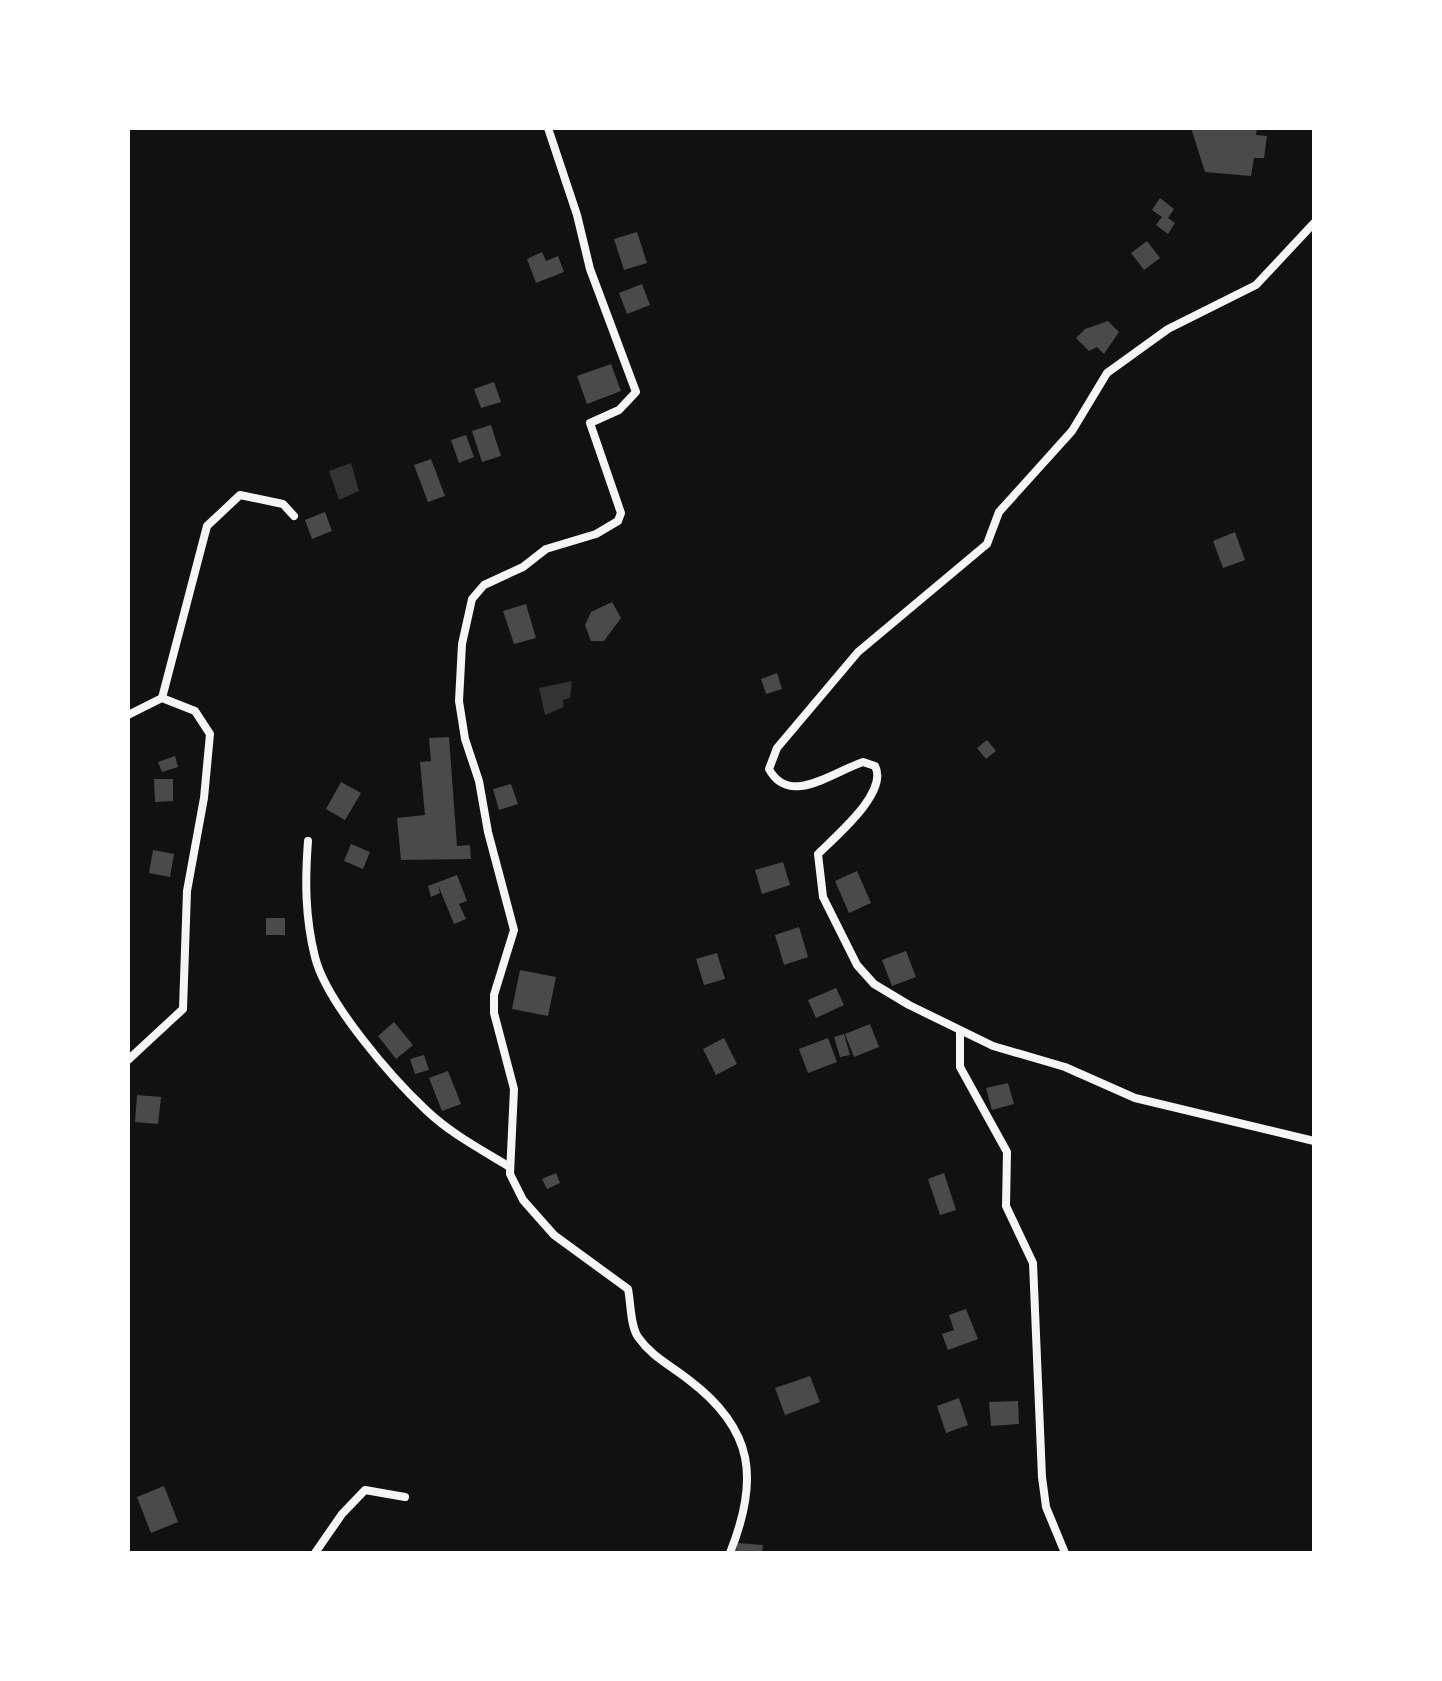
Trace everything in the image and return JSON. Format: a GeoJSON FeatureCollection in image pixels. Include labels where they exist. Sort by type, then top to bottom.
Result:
{"type":"FeatureCollection","features":[{"type":"Feature","properties":{"kind":"street"},"geometry":{"type":"LineString","coordinates":[[548,128],[577,215],[590,269],[636,392],[619,410],[590,423],[617,498],[621,513],[618,521],[596,534],[546,549],[523,567],[484,585],[472,599],[462,644],[459,701],[465,739],[479,781],[488,832],[514,930],[494,995],[494,1013],[514,1089],[514,1132],[508,1166],[523,1200],[554,1235],[628,1289],[635,1334],[657,1360],[688,1379],[732,1421],[750,1472],[743,1521],[730,1553]]}},
{"type":"Feature","properties":{"kind":"street"},"geometry":{"type":"LineString","coordinates":[[1314,223],[1256,285],[1168,329],[1107,373],[1072,431],[999,512],[987,544],[858,652],[770,758],[769,769],[776,782],[789,789],[801,788],[863,762],[875,766],[880,782],[862,809],[818,854],[823,897],[857,965],[874,984],[993,1046],[1065,1067],[1104,1088],[1147,1102],[1314,1141]]}},
{"type":"Feature","properties":{"kind":"street"},"geometry":{"type":"LineString","coordinates":[[162,698],[207,526],[240,495],[283,504],[294,516]]}},
{"type":"Feature","properties":{"kind":"street"},"geometry":{"type":"LineString","coordinates":[[128,715],[162,698],[195,711],[210,734],[204,798],[187,891],[183,1009],[128,1060]]}},
{"type":"Feature","properties":{"kind":"street"},"geometry":{"type":"LineString","coordinates":[[308,841],[304,894],[315,959],[325,985],[355,1029],[426,1110],[467,1142],[508,1166]]}},
{"type":"Feature","properties":{"kind":"street"},"geometry":{"type":"LineString","coordinates":[[960,1031],[960,1067],[1007,1152],[1006,1206],[1033,1263],[1042,1477],[1046,1507],[1065,1553]]}},
{"type":"Feature","properties":{"kind":"street"},"geometry":{"type":"LineString","coordinates":[[315,1553],[342,1514],[365,1490],[405,1497]]}},
{"type":"Feature","properties":{"kind":"shaded area"},"geometry":{"type":"Polygon","coordinates":[[[351,463],[359,491],[339,500],[329,471],[351,463]]]}},
{"type":"Feature","properties":{"kind":"shaded area"},"geometry":{"type":"Polygon","coordinates":[[[572,681],[570,698],[563,700],[564,707],[545,715],[539,688],[572,681]]]}},
{"type":"Feature","properties":{"kind":"building"},"geometry":{"type":"Polygon","coordinates":[[[1191,128],[1257,128],[1256,135],[1267,136],[1264,158],[1254,158],[1251,176],[1205,172],[1191,128]]]}},
{"type":"Feature","properties":{"kind":"building"},"geometry":{"type":"Polygon","coordinates":[[[1160,198],[1174,209],[1168,218],[1175,223],[1168,234],[1156,225],[1162,217],[1152,210],[1160,198]]]}},
{"type":"Feature","properties":{"kind":"building"},"geometry":{"type":"Polygon","coordinates":[[[637,232],[647,263],[624,270],[614,239],[637,232]]]}},
{"type":"Feature","properties":{"kind":"building"},"geometry":{"type":"Polygon","coordinates":[[[1147,241],[1160,258],[1144,270],[1131,253],[1147,241]]]}},
{"type":"Feature","properties":{"kind":"building"},"geometry":{"type":"Polygon","coordinates":[[[542,252],[546,261],[558,256],[564,272],[536,283],[527,259],[542,252]]]}},
{"type":"Feature","properties":{"kind":"building"},"geometry":{"type":"Polygon","coordinates":[[[642,284],[650,305],[627,314],[619,293],[642,284]]]}},
{"type":"Feature","properties":{"kind":"building"},"geometry":{"type":"Polygon","coordinates":[[[1108,321],[1119,332],[1104,354],[1097,347],[1089,351],[1076,338],[1085,329],[1108,321]]]}},
{"type":"Feature","properties":{"kind":"building"},"geometry":{"type":"Polygon","coordinates":[[[611,364],[621,391],[587,404],[577,376],[611,364]]]}},
{"type":"Feature","properties":{"kind":"building"},"geometry":{"type":"Polygon","coordinates":[[[494,382],[501,402],[481,408],[474,389],[494,382]]]}},
{"type":"Feature","properties":{"kind":"building"},"geometry":{"type":"Polygon","coordinates":[[[491,425],[501,456],[482,462],[472,431],[491,425]]]}},
{"type":"Feature","properties":{"kind":"building"},"geometry":{"type":"Polygon","coordinates":[[[466,435],[474,457],[459,463],[451,440],[466,435]]]}},
{"type":"Feature","properties":{"kind":"building"},"geometry":{"type":"Polygon","coordinates":[[[431,459],[445,496],[428,502],[414,465],[431,459]]]}},
{"type":"Feature","properties":{"kind":"building"},"geometry":{"type":"Polygon","coordinates":[[[325,512],[332,531],[312,539],[305,520],[325,512]]]}},
{"type":"Feature","properties":{"kind":"building"},"geometry":{"type":"Polygon","coordinates":[[[1235,532],[1245,560],[1223,568],[1213,541],[1235,532]]]}},
{"type":"Feature","properties":{"kind":"building"},"geometry":{"type":"Polygon","coordinates":[[[612,602],[621,618],[604,641],[591,641],[585,625],[591,612],[612,602]]]}},
{"type":"Feature","properties":{"kind":"building"},"geometry":{"type":"Polygon","coordinates":[[[526,604],[536,638],[514,644],[503,611],[526,604]]]}},
{"type":"Feature","properties":{"kind":"building"},"geometry":{"type":"Polygon","coordinates":[[[777,673],[782,689],[766,694],[761,679],[777,673]]]}},
{"type":"Feature","properties":{"kind":"building"},"geometry":{"type":"Polygon","coordinates":[[[449,737],[457,846],[470,845],[471,859],[401,860],[397,818],[425,815],[420,762],[431,761],[429,738],[449,737]]]}},
{"type":"Feature","properties":{"kind":"building"},"geometry":{"type":"Polygon","coordinates":[[[987,740],[996,751],[986,759],[977,748],[987,740]]]}},
{"type":"Feature","properties":{"kind":"building"},"geometry":{"type":"Polygon","coordinates":[[[175,756],[178,767],[162,772],[158,762],[175,756]]]}},
{"type":"Feature","properties":{"kind":"building"},"geometry":{"type":"Polygon","coordinates":[[[154,779],[173,779],[173,801],[155,802],[154,779]]]}},
{"type":"Feature","properties":{"kind":"building"},"geometry":{"type":"Polygon","coordinates":[[[341,782],[361,793],[345,820],[326,809],[341,782]]]}},
{"type":"Feature","properties":{"kind":"building"},"geometry":{"type":"Polygon","coordinates":[[[511,784],[518,804],[499,810],[493,789],[511,784]]]}},
{"type":"Feature","properties":{"kind":"building"},"geometry":{"type":"Polygon","coordinates":[[[351,844],[370,852],[363,869],[344,861],[351,844]]]}},
{"type":"Feature","properties":{"kind":"building"},"geometry":{"type":"Polygon","coordinates":[[[153,850],[174,854],[170,877],[149,873],[153,850]]]}},
{"type":"Feature","properties":{"kind":"building"},"geometry":{"type":"Polygon","coordinates":[[[783,862],[790,885],[762,894],[755,870],[783,862]]]}},
{"type":"Feature","properties":{"kind":"building"},"geometry":{"type":"Polygon","coordinates":[[[857,871],[871,903],[849,913],[835,881],[857,871]]]}},
{"type":"Feature","properties":{"kind":"building"},"geometry":{"type":"Polygon","coordinates":[[[457,875],[467,901],[459,904],[466,919],[454,924],[438,885],[440,893],[431,897],[428,886],[457,875]]]}},
{"type":"Feature","properties":{"kind":"building"},"geometry":{"type":"Polygon","coordinates":[[[266,918],[285,918],[285,935],[266,935],[266,918]]]}},
{"type":"Feature","properties":{"kind":"building"},"geometry":{"type":"Polygon","coordinates":[[[799,927],[808,957],[784,965],[775,935],[799,927]]]}},
{"type":"Feature","properties":{"kind":"building"},"geometry":{"type":"Polygon","coordinates":[[[906,951],[916,977],[892,986],[882,960],[906,951]]]}},
{"type":"Feature","properties":{"kind":"building"},"geometry":{"type":"Polygon","coordinates":[[[717,953],[725,979],[704,985],[696,959],[717,953]]]}},
{"type":"Feature","properties":{"kind":"building"},"geometry":{"type":"Polygon","coordinates":[[[520,970],[556,977],[548,1016],[512,1009],[520,970]]]}},
{"type":"Feature","properties":{"kind":"building"},"geometry":{"type":"Polygon","coordinates":[[[836,988],[844,1005],[816,1018],[808,1000],[836,988]]]}},
{"type":"Feature","properties":{"kind":"building"},"geometry":{"type":"Polygon","coordinates":[[[394,1022],[413,1045],[396,1059],[378,1036],[394,1022]]]}},
{"type":"Feature","properties":{"kind":"building"},"geometry":{"type":"Polygon","coordinates":[[[870,1024],[879,1047],[854,1057],[845,1034],[870,1024]]]}},
{"type":"Feature","properties":{"kind":"building"},"geometry":{"type":"Polygon","coordinates":[[[844,1034],[850,1055],[840,1057],[834,1037],[844,1034]]]}},
{"type":"Feature","properties":{"kind":"building"},"geometry":{"type":"Polygon","coordinates":[[[724,1038],[737,1064],[716,1075],[703,1049],[724,1038]]]}},
{"type":"Feature","properties":{"kind":"building"},"geometry":{"type":"Polygon","coordinates":[[[828,1038],[837,1062],[808,1073],[799,1049],[828,1038]]]}},
{"type":"Feature","properties":{"kind":"building"},"geometry":{"type":"Polygon","coordinates":[[[424,1055],[429,1070],[415,1074],[410,1059],[424,1055]]]}},
{"type":"Feature","properties":{"kind":"building"},"geometry":{"type":"Polygon","coordinates":[[[448,1071],[461,1104],[442,1111],[429,1078],[448,1071]]]}},
{"type":"Feature","properties":{"kind":"building"},"geometry":{"type":"Polygon","coordinates":[[[1008,1083],[1014,1104],[992,1110],[986,1088],[1008,1083]]]}},
{"type":"Feature","properties":{"kind":"building"},"geometry":{"type":"Polygon","coordinates":[[[137,1095],[161,1097],[158,1124],[135,1122],[137,1095]]]}},
{"type":"Feature","properties":{"kind":"building"},"geometry":{"type":"Polygon","coordinates":[[[556,1173],[560,1183],[547,1189],[542,1179],[556,1173]]]}},
{"type":"Feature","properties":{"kind":"building"},"geometry":{"type":"Polygon","coordinates":[[[944,1173],[956,1210],[940,1215],[928,1179],[944,1173]]]}},
{"type":"Feature","properties":{"kind":"building"},"geometry":{"type":"Polygon","coordinates":[[[966,1309],[978,1339],[948,1350],[942,1334],[954,1330],[949,1315],[966,1309]]]}},
{"type":"Feature","properties":{"kind":"building"},"geometry":{"type":"Polygon","coordinates":[[[810,1376],[820,1402],[785,1415],[775,1388],[810,1376]]]}},
{"type":"Feature","properties":{"kind":"building"},"geometry":{"type":"Polygon","coordinates":[[[959,1398],[968,1425],[946,1433],[937,1406],[959,1398]]]}},
{"type":"Feature","properties":{"kind":"building"},"geometry":{"type":"Polygon","coordinates":[[[1018,1401],[1019,1424],[991,1426],[989,1402],[1018,1401]]]}},
{"type":"Feature","properties":{"kind":"building"},"geometry":{"type":"Polygon","coordinates":[[[164,1486],[178,1522],[151,1533],[137,1497],[164,1486]]]}},
{"type":"Feature","properties":{"kind":"building"},"geometry":{"type":"Polygon","coordinates":[[[737,1543],[763,1545],[762,1553],[736,1553],[737,1543]]]}}]}
